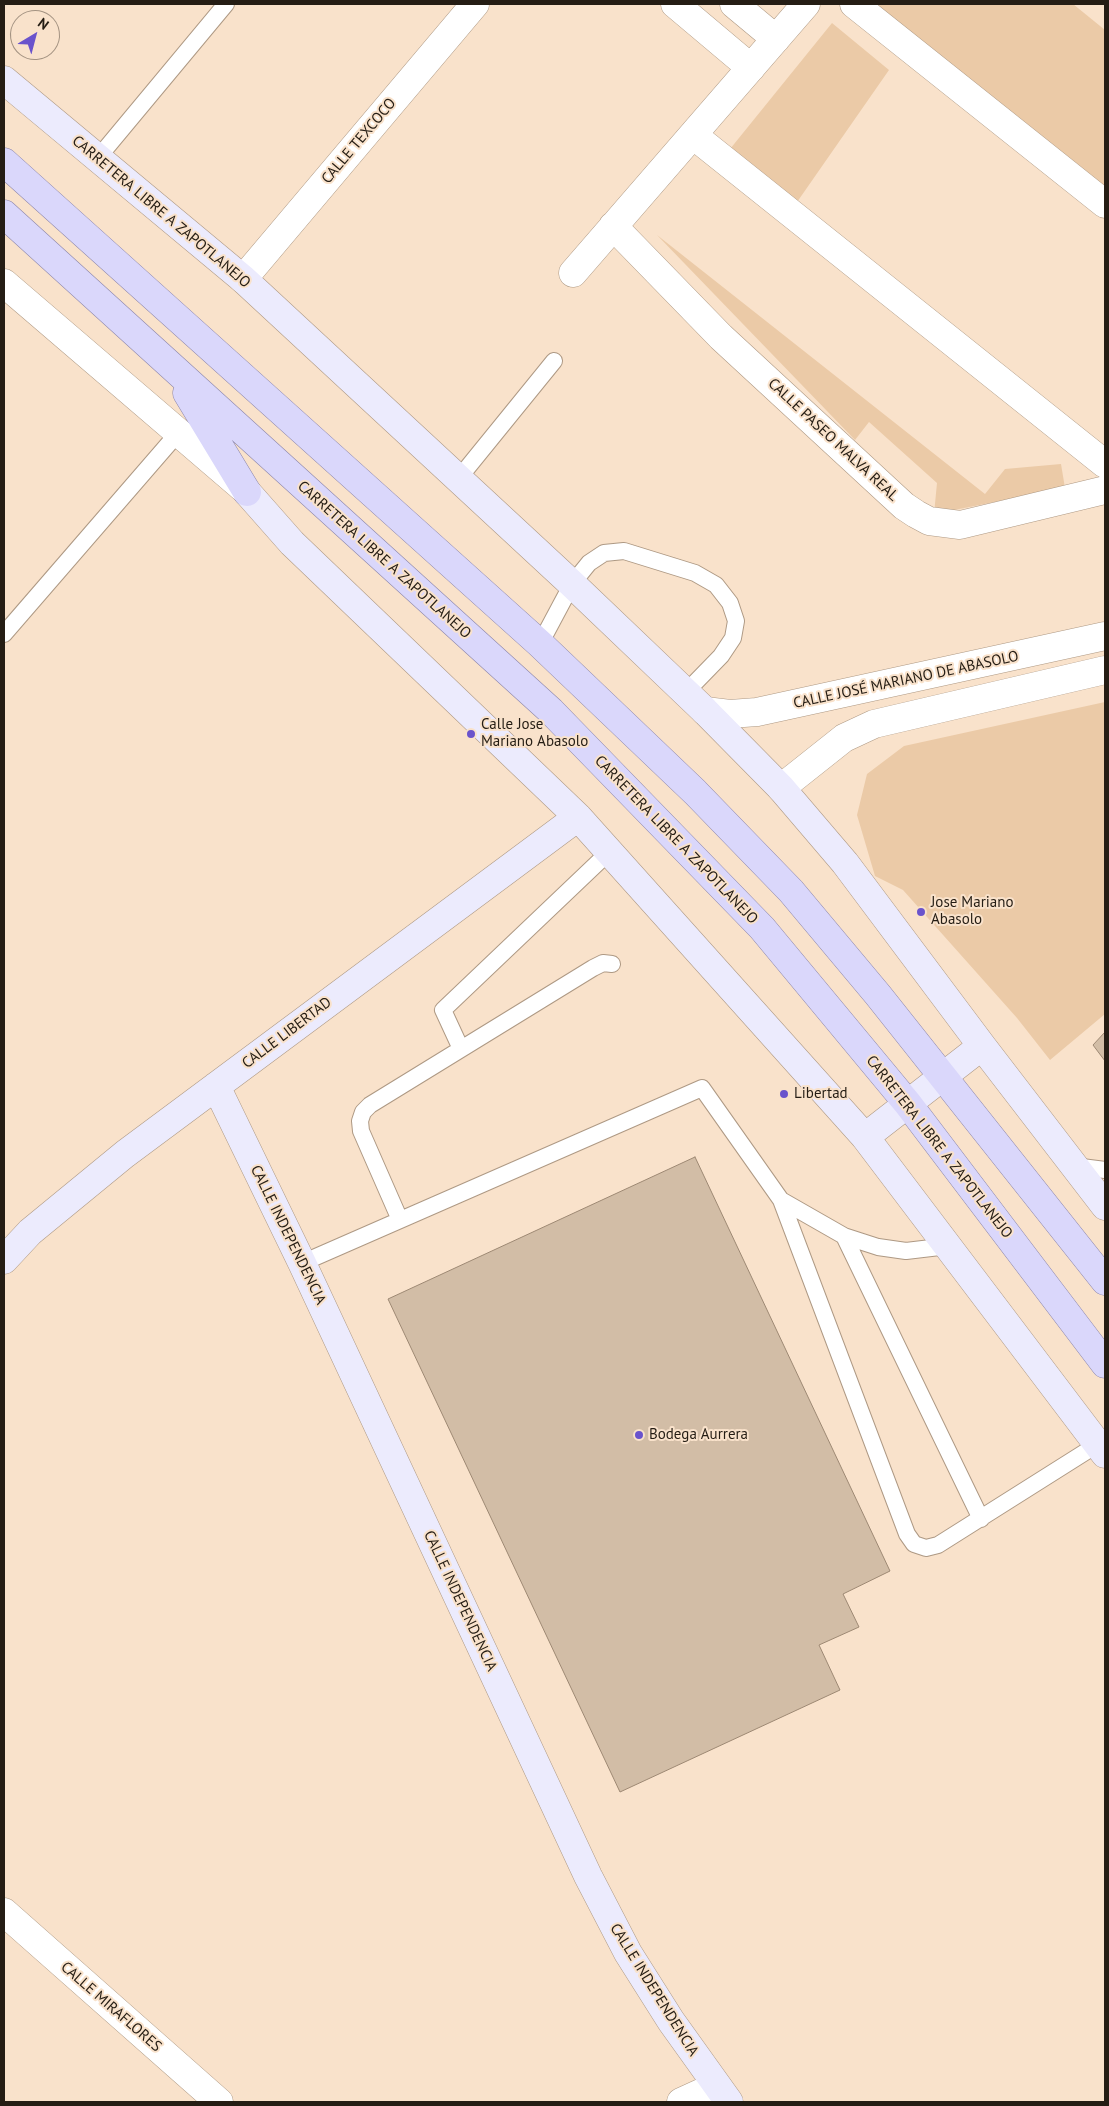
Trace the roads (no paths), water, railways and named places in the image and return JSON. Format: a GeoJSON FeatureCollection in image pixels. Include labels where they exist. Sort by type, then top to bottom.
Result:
{"type":"FeatureCollection","features":[{"type":"Feature","properties":{"kind":"main road"},"geometry":{"type":"LineString","coordinates":[[4,162],[540,644],[695,792],[791,891],[943,1076],[1105,1281]]}},
{"type":"Feature","properties":{"kind":"main road","name":"CARRETERA LIBRE A ZAPOTLANEJO"},"geometry":{"type":"LineString","coordinates":[[4,214],[551,711],[762,928],[908,1104],[1105,1364]]}},
{"type":"Feature","properties":{"kind":"main road"},"geometry":{"type":"LineString","coordinates":[[171,366],[247,492]]}},
{"type":"Feature","properties":{"kind":"street","name":"CALLE TEXCOCO"},"geometry":{"type":"LineString","coordinates":[[243,279],[475,4]]}},
{"type":"Feature","properties":{"kind":"street"},"geometry":{"type":"LineString","coordinates":[[675,4],[751,68]]}},
{"type":"Feature","properties":{"kind":"street"},"geometry":{"type":"LineString","coordinates":[[734,4],[776,38]]}},
{"type":"Feature","properties":{"kind":"street"},"geometry":{"type":"LineString","coordinates":[[573,273],[806,4]]}},
{"type":"Feature","properties":{"kind":"street"},"geometry":{"type":"LineString","coordinates":[[854,4],[1105,204]]}},
{"type":"Feature","properties":{"kind":"street","name":"CARRETERA LIBRE A ZAPOTLANEJO"},"geometry":{"type":"LineString","coordinates":[[4,80],[96,159],[243,279],[572,584],[705,711],[781,788],[845,863],[1105,1206]]}},
{"type":"Feature","properties":{"kind":"street"},"geometry":{"type":"LineString","coordinates":[[693,135],[1105,464]]}},
{"type":"Feature","properties":{"kind":"street","name":"CALLE PASEO MALVA REAL"},"geometry":{"type":"LineString","coordinates":[[613,226],[721,337],[904,506],[929,521],[960,524],[1105,490]]}},
{"type":"Feature","properties":{"kind":"street"},"geometry":{"type":"LineString","coordinates":[[4,283],[247,492],[292,543],[578,817],[866,1137],[1102,1449]]}},
{"type":"Feature","properties":{"kind":"street","name":"CALLE JOSÉ MARIANO DE ABASOLO"},"geometry":{"type":"LineString","coordinates":[[705,711],[730,714],[757,712],[1105,636]]}},
{"type":"Feature","properties":{"kind":"street"},"geometry":{"type":"LineString","coordinates":[[781,788],[824,751],[844,738],[874,724],[1105,670]]}},
{"type":"Feature","properties":{"kind":"street","name":"CALLE LIBERTAD"},"geometry":{"type":"LineString","coordinates":[[4,1260],[30,1232],[80,1189],[578,817]]}},
{"type":"Feature","properties":{"kind":"street"},"geometry":{"type":"LineString","coordinates":[[866,1137],[982,1046]]}},
{"type":"Feature","properties":{"kind":"street","name":"CALLE INDEPENDENCIA"},"geometry":{"type":"LineString","coordinates":[[216,1086],[302,1263],[588,1876],[628,1953],[670,2021],[722,2094]]}},
{"type":"Feature","properties":{"kind":"street","name":"CALLE MIRAFLORES"},"geometry":{"type":"LineString","coordinates":[[4,1912],[219,2102]]}},
{"type":"Feature","properties":{"kind":"street"},"geometry":{"type":"LineString","coordinates":[[681,2102],[722,2094]]}},
{"type":"Feature","properties":{"kind":"lane"},"geometry":{"type":"LineString","coordinates":[[96,159],[226,4]]}},
{"type":"Feature","properties":{"kind":"lane"},"geometry":{"type":"LineString","coordinates":[[459,478],[554,361]]}},
{"type":"Feature","properties":{"kind":"lane"},"geometry":{"type":"LineString","coordinates":[[4,634],[178,433]]}},
{"type":"Feature","properties":{"kind":"lane"},"geometry":{"type":"LineString","coordinates":[[540,644],[572,584],[589,563],[604,553],[624,551],[695,573],[716,585],[730,603],[736,621],[733,638],[721,656],[685,693]]}},
{"type":"Feature","properties":{"kind":"lane"},"geometry":{"type":"LineString","coordinates":[[461,1049],[443,1010],[609,852]]}},
{"type":"Feature","properties":{"kind":"lane"},"geometry":{"type":"LineString","coordinates":[[400,1220],[361,1131],[360,1121],[363,1112],[370,1105],[593,968],[603,963],[612,964]]}},
{"type":"Feature","properties":{"kind":"lane"},"geometry":{"type":"LineString","coordinates":[[302,1263],[702,1088],[781,1200],[907,1534],[914,1544],[926,1548],[938,1545],[1102,1449]]}},
{"type":"Feature","properties":{"kind":"lane"},"geometry":{"type":"LineString","coordinates":[[1074,1166],[1105,1170]]}},
{"type":"Feature","properties":{"kind":"lane"},"geometry":{"type":"LineString","coordinates":[[781,1200],[844,1236],[878,1247],[906,1252],[948,1246]]}},
{"type":"Feature","properties":{"kind":"lane"},"geometry":{"type":"LineString","coordinates":[[844,1236],[981,1519]]}},
{"type":"Feature","properties":{"kind":"place","name":"Calle Jose Mariano Abasolo"},"geometry":{"type":"Point","coordinates":[471,734]}},
{"type":"Feature","properties":{"kind":"place","name":"Jose Mariano Abasolo"},"geometry":{"type":"Point","coordinates":[921,912]}},
{"type":"Feature","properties":{"kind":"place","name":"Libertad"},"geometry":{"type":"Point","coordinates":[784,1094]}},
{"type":"Feature","properties":{"kind":"place","name":"Bodega Aurrera"},"geometry":{"type":"Point","coordinates":[639,1435]}}]}
